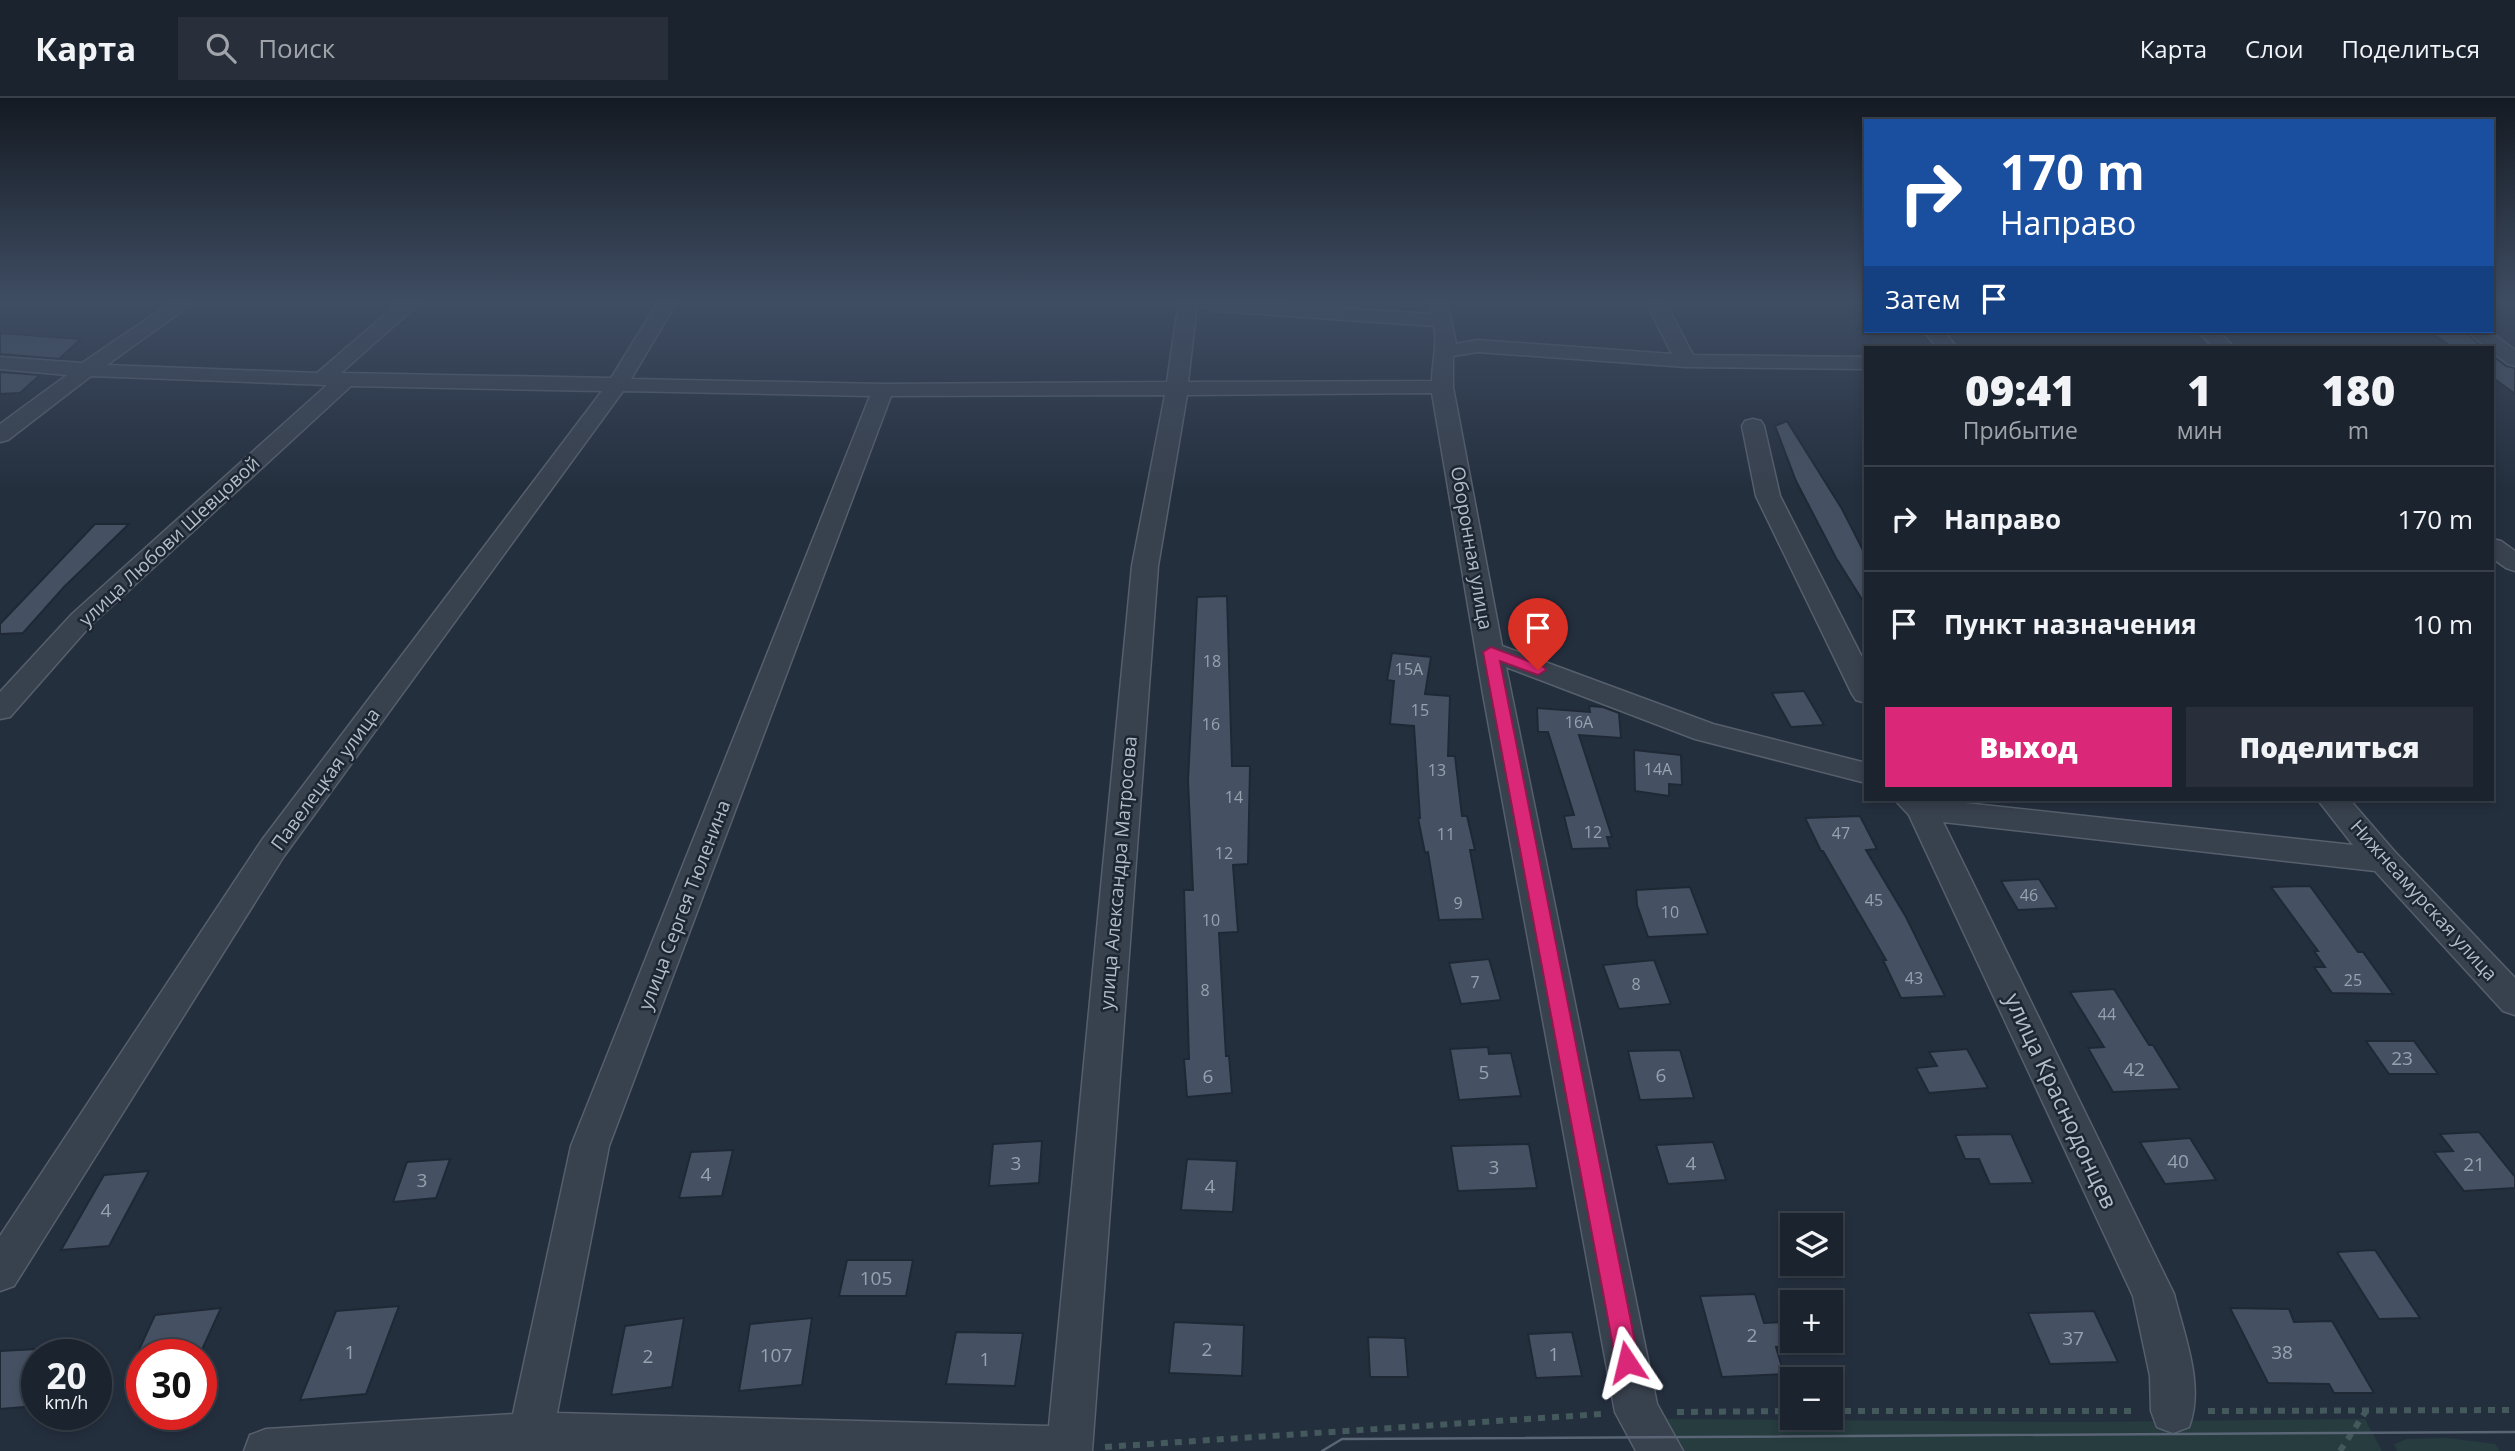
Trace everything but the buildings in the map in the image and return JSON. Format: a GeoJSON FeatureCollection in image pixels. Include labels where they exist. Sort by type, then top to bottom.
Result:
{"type":"FeatureCollection","features":[{"type":"Feature","properties":{"kind":"street"},"geometry":{"type":"LineString","coordinates":[[2,363],[86,370],[333,380],[883,390],[1443,387]]}},
{"type":"Feature","properties":{"kind":"street"},"geometry":{"type":"LineString","coordinates":[[0,435],[96,363]]}},
{"type":"Feature","properties":{"kind":"street","name":"улица Любови Шевцовой"},"geometry":{"type":"LineString","coordinates":[[0,710],[81,620],[350,363]]}},
{"type":"Feature","properties":{"kind":"street","name":"Павелецкая улица"},"geometry":{"type":"LineString","coordinates":[[0,1272],[274,848],[617,385],[630,363]]}},
{"type":"Feature","properties":{"kind":"street","name":"улица Александра Матросова"},"geometry":{"type":"LineString","coordinates":[[1069,1450],[1144,566],[1180,363]]}},
{"type":"Feature","properties":{"kind":"street","name":"Оборонная улица"},"geometry":{"type":"LineString","coordinates":[[1443,363],[1443,387],[1491,652],[1636,1412],[1661,1451]]}},
{"type":"Feature","properties":{"kind":"street"},"geometry":{"type":"LineString","coordinates":[[2494,365],[2515,365]]}},
{"type":"Feature","properties":{"kind":"street","name":"улица Сергея Тюленина"},"geometry":{"type":"LineString","coordinates":[[531,1434],[590,1146],[883,390]]}},
{"type":"Feature","properties":{"kind":"street"},"geometry":{"type":"LineString","coordinates":[[1754,426],[1768,496],[1864,691]]}},
{"type":"Feature","properties":{"kind":"street"},"geometry":{"type":"LineString","coordinates":[[2494,548],[2515,563]]}},
{"type":"Feature","properties":{"kind":"street"},"geometry":{"type":"LineString","coordinates":[[1491,652],[1706,732],[1864,772]]}},
{"type":"Feature","properties":{"kind":"street","name":"Нижнеамурская улица"},"geometry":{"type":"LineString","coordinates":[[2334,801],[2515,1001]]}},
{"type":"Feature","properties":{"kind":"street"},"geometry":{"type":"LineString","coordinates":[[1916,803],[2385,860]]}},
{"type":"Feature","properties":{"kind":"street","name":"улица Краснодонцев"},"geometry":{"type":"LineString","coordinates":[[1916,803],[2153,1294],[2172,1376],[2173,1411]]}},
{"type":"Feature","properties":{"kind":"street"},"geometry":{"type":"LineString","coordinates":[[266,1451],[531,1434],[1069,1450]]}},
{"type":"Feature","properties":{"kind":"path"},"geometry":{"type":"LineString","coordinates":[[2340,1451],[2366,1410]]}},
{"type":"Feature","properties":{"kind":"path"},"geometry":{"type":"LineString","coordinates":[[1069,1450],[1636,1412],[1780,1412]]}},
{"type":"Feature","properties":{"kind":"green space"},"geometry":{"type":"Polygon","coordinates":[[[1664,1419],[1780,1420],[1780,1430],[1843,1430],[1843,1420],[2082,1422],[2365,1419],[2382,1451],[1676,1451],[1664,1419]]]}},
{"type":"Feature","properties":{"kind":"green space"},"geometry":{"type":"Polygon","coordinates":[[[2447,1438],[2495,1444],[2500,1451],[2397,1451],[2394,1444],[2407,1439],[2447,1438]]]}},
{"type":"Feature","properties":{"kind":"tram line"},"geometry":{"type":"LineString","coordinates":[[1322,1451],[1342,1439],[2515,1432]]}},
{"type":"Feature","properties":{"kind":"route"},"geometry":{"type":"LineString","coordinates":[[1538,670],[1491,652],[1627,1362]]}}]}
